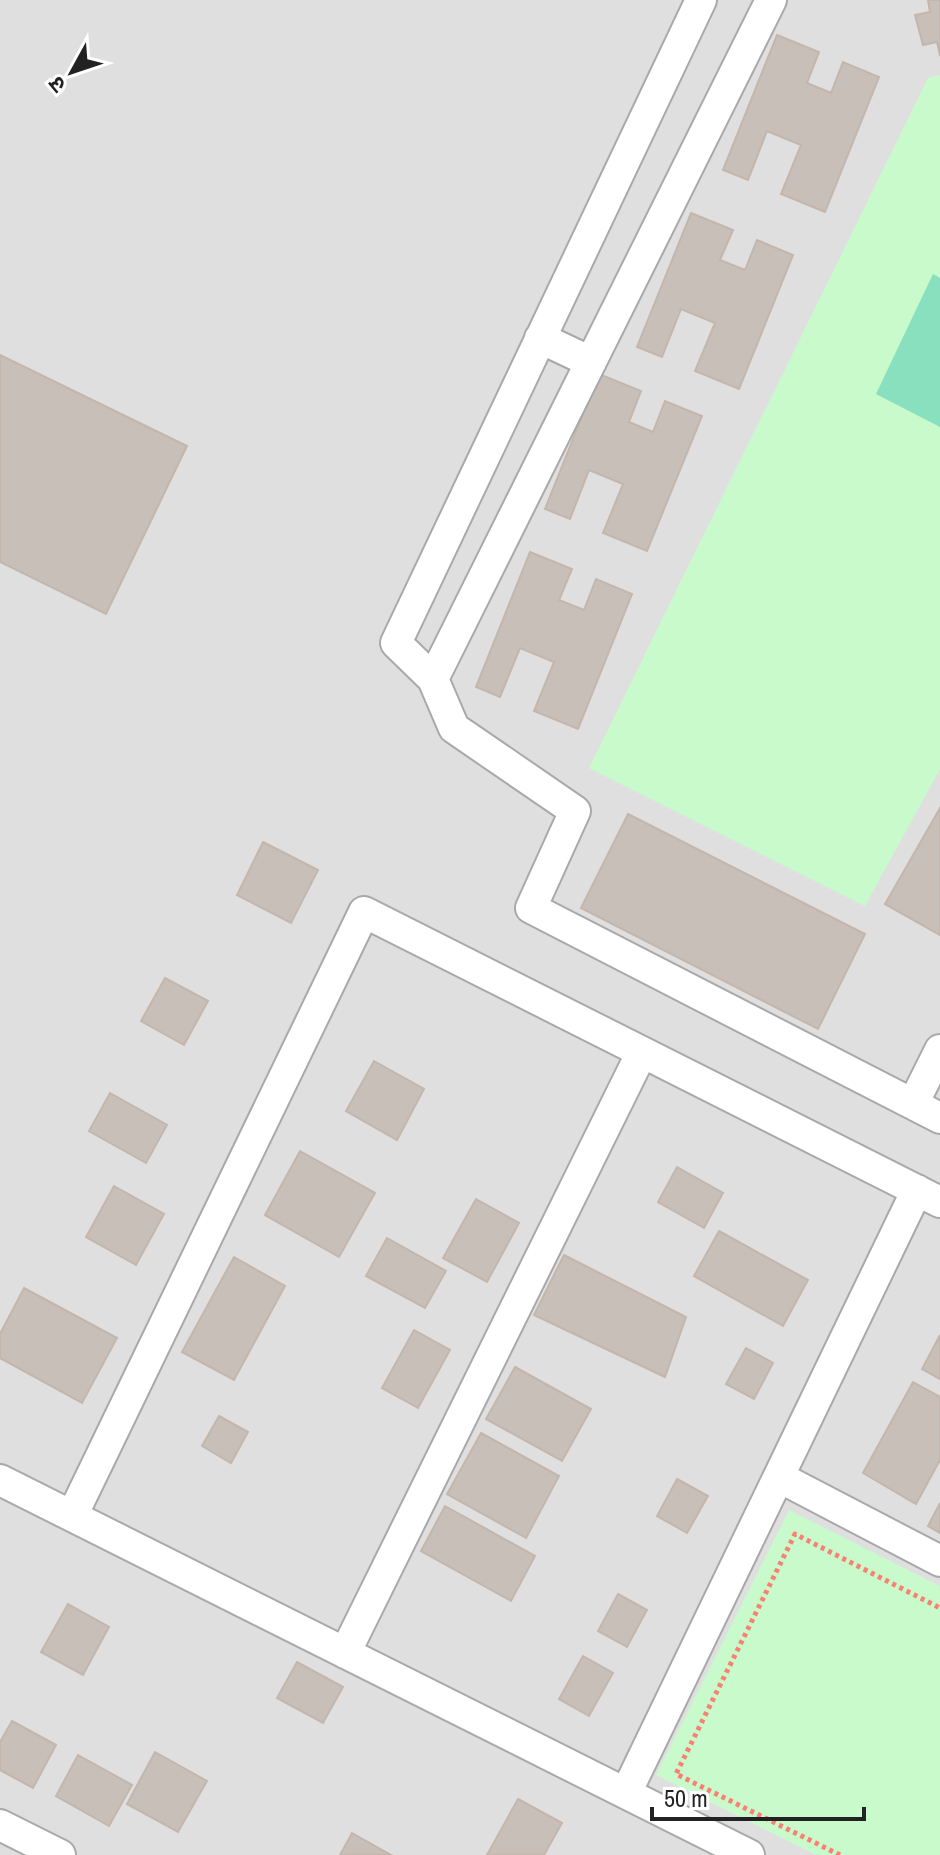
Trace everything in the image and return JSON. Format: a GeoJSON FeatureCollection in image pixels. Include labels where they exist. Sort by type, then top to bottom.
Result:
{"type":"FeatureCollection","features":[{"type":"Feature","properties":{"kind":"street"},"geometry":{"type":"LineString","coordinates":[[701,0],[396,643],[433,679],[454,728],[575,811],[531,908],[927,1111],[940,1050]]}},
{"type":"Feature","properties":{"kind":"street"},"geometry":{"type":"LineString","coordinates":[[433,679],[771,0]]}},
{"type":"Feature","properties":{"kind":"street"},"geometry":{"type":"LineString","coordinates":[[540,338],[591,362]]}},
{"type":"Feature","properties":{"kind":"street"},"geometry":{"type":"LineString","coordinates":[[72,1516],[364,912],[929,1196],[779,1477],[626,1793]]}},
{"type":"Feature","properties":{"kind":"street"},"geometry":{"type":"LineString","coordinates":[[345,1653],[642,1052]]}},
{"type":"Feature","properties":{"kind":"street"},"geometry":{"type":"LineString","coordinates":[[779,1477],[940,1561]]}},
{"type":"Feature","properties":{"kind":"street"},"geometry":{"type":"LineString","coordinates":[[0,1480],[749,1855]]}},
{"type":"Feature","properties":{"kind":"street"},"geometry":{"type":"LineString","coordinates":[[0,1825],[60,1855]]}},
{"type":"Feature","properties":{"kind":"path"},"geometry":{"type":"LineString","coordinates":[[840,1855],[676,1774],[795,1534],[940,1608]]}},
{"type":"Feature","properties":{"kind":"shaded area"},"geometry":{"type":"Polygon","coordinates":[[[0,0],[940,0],[940,1855],[0,1855],[0,0]]]}},
{"type":"Feature","properties":{"kind":"green space"},"geometry":{"type":"Polygon","coordinates":[[[940,75],[940,769],[865,906],[589,768],[928,78],[940,75]]]}},
{"type":"Feature","properties":{"kind":"green space"},"geometry":{"type":"Polygon","coordinates":[[[933,274],[940,278],[940,427],[876,394],[933,274]]]}},
{"type":"Feature","properties":{"kind":"green space"},"geometry":{"type":"Polygon","coordinates":[[[789,1510],[940,1586],[940,1855],[816,1855],[656,1775],[789,1510]]]}},
{"type":"Feature","properties":{"kind":"building"},"geometry":{"type":"Polygon","coordinates":[[[928,0],[940,0],[940,56],[937,42],[923,45],[915,15],[930,12],[928,0]]]}},
{"type":"Feature","properties":{"kind":"building"},"geometry":{"type":"Polygon","coordinates":[[[777,35],[819,52],[807,83],[831,93],[843,62],[879,77],[825,212],[781,194],[801,145],[767,131],[748,180],[723,170],[777,35]]]}},
{"type":"Feature","properties":{"kind":"building"},"geometry":{"type":"Polygon","coordinates":[[[691,213],[733,230],[720,260],[745,270],[757,240],[793,255],[739,389],[695,371],[715,323],[681,309],[662,357],[637,347],[691,213]]]}},
{"type":"Feature","properties":{"kind":"building"},"geometry":{"type":"Polygon","coordinates":[[[0,355],[187,446],[106,614],[0,562],[0,355]]]}},
{"type":"Feature","properties":{"kind":"building"},"geometry":{"type":"Polygon","coordinates":[[[599,374],[641,391],[629,422],[653,432],[665,401],[702,416],[647,551],[603,533],[623,484],[589,470],[570,519],[545,509],[599,374]]]}},
{"type":"Feature","properties":{"kind":"building"},"geometry":{"type":"Polygon","coordinates":[[[530,552],[572,569],[559,600],[584,610],[596,579],[632,594],[578,729],[534,711],[554,662],[520,648],[500,697],[476,687],[530,552]]]}},
{"type":"Feature","properties":{"kind":"building"},"geometry":{"type":"Polygon","coordinates":[[[940,808],[940,935],[885,904],[940,808]]]}},
{"type":"Feature","properties":{"kind":"building"},"geometry":{"type":"Polygon","coordinates":[[[628,814],[865,934],[818,1029],[581,908],[628,814]]]}},
{"type":"Feature","properties":{"kind":"building"},"geometry":{"type":"Polygon","coordinates":[[[263,842],[318,870],[291,923],[237,895],[263,842]]]}},
{"type":"Feature","properties":{"kind":"building"},"geometry":{"type":"Polygon","coordinates":[[[165,978],[208,1001],[184,1045],[141,1021],[165,978]]]}},
{"type":"Feature","properties":{"kind":"building"},"geometry":{"type":"Polygon","coordinates":[[[374,1061],[424,1089],[397,1140],[346,1111],[374,1061]]]}},
{"type":"Feature","properties":{"kind":"building"},"geometry":{"type":"Polygon","coordinates":[[[110,1093],[167,1125],[146,1163],[89,1131],[110,1093]]]}},
{"type":"Feature","properties":{"kind":"building"},"geometry":{"type":"Polygon","coordinates":[[[300,1151],[375,1193],[339,1257],[265,1215],[300,1151]]]}},
{"type":"Feature","properties":{"kind":"building"},"geometry":{"type":"Polygon","coordinates":[[[677,1167],[723,1193],[704,1228],[658,1202],[677,1167]]]}},
{"type":"Feature","properties":{"kind":"building"},"geometry":{"type":"Polygon","coordinates":[[[114,1186],[164,1214],[136,1265],[86,1237],[114,1186]]]}},
{"type":"Feature","properties":{"kind":"building"},"geometry":{"type":"Polygon","coordinates":[[[476,1199],[519,1223],[487,1282],[443,1258],[476,1199]]]}},
{"type":"Feature","properties":{"kind":"building"},"geometry":{"type":"Polygon","coordinates":[[[719,1231],[808,1280],[783,1326],[694,1276],[719,1231]]]}},
{"type":"Feature","properties":{"kind":"building"},"geometry":{"type":"Polygon","coordinates":[[[387,1238],[446,1271],[425,1308],[366,1276],[387,1238]]]}},
{"type":"Feature","properties":{"kind":"building"},"geometry":{"type":"Polygon","coordinates":[[[564,1255],[686,1317],[665,1377],[534,1315],[564,1255]]]}},
{"type":"Feature","properties":{"kind":"building"},"geometry":{"type":"Polygon","coordinates":[[[234,1257],[285,1286],[234,1380],[182,1352],[234,1257]]]}},
{"type":"Feature","properties":{"kind":"building"},"geometry":{"type":"Polygon","coordinates":[[[24,1288],[117,1338],[82,1403],[0,1358],[0,1334],[24,1288]]]}},
{"type":"Feature","properties":{"kind":"building"},"geometry":{"type":"Polygon","coordinates":[[[414,1330],[450,1350],[418,1408],[382,1388],[414,1330]]]}},
{"type":"Feature","properties":{"kind":"building"},"geometry":{"type":"Polygon","coordinates":[[[940,1335],[940,1379],[922,1369],[940,1335]]]}},
{"type":"Feature","properties":{"kind":"building"},"geometry":{"type":"Polygon","coordinates":[[[746,1348],[773,1363],[754,1399],[726,1384],[746,1348]]]}},
{"type":"Feature","properties":{"kind":"building"},"geometry":{"type":"Polygon","coordinates":[[[515,1367],[591,1409],[562,1461],[486,1419],[515,1367]]]}},
{"type":"Feature","properties":{"kind":"building"},"geometry":{"type":"Polygon","coordinates":[[[913,1382],[940,1397],[940,1460],[916,1504],[863,1473],[913,1382]]]}},
{"type":"Feature","properties":{"kind":"building"},"geometry":{"type":"Polygon","coordinates":[[[219,1416],[248,1432],[231,1463],[202,1446],[219,1416]]]}},
{"type":"Feature","properties":{"kind":"building"},"geometry":{"type":"Polygon","coordinates":[[[481,1433],[559,1476],[526,1538],[447,1494],[481,1433]]]}},
{"type":"Feature","properties":{"kind":"building"},"geometry":{"type":"Polygon","coordinates":[[[677,1479],[708,1496],[687,1533],[657,1516],[677,1479]]]}},
{"type":"Feature","properties":{"kind":"building"},"geometry":{"type":"Polygon","coordinates":[[[940,1503],[940,1533],[928,1526],[940,1503]]]}},
{"type":"Feature","properties":{"kind":"building"},"geometry":{"type":"Polygon","coordinates":[[[445,1506],[535,1556],[511,1601],[421,1551],[445,1506]]]}},
{"type":"Feature","properties":{"kind":"building"},"geometry":{"type":"Polygon","coordinates":[[[618,1594],[647,1610],[627,1647],[598,1631],[618,1594]]]}},
{"type":"Feature","properties":{"kind":"building"},"geometry":{"type":"Polygon","coordinates":[[[68,1604],[109,1627],[83,1675],[41,1652],[68,1604]]]}},
{"type":"Feature","properties":{"kind":"building"},"geometry":{"type":"Polygon","coordinates":[[[583,1656],[613,1673],[589,1716],[559,1699],[583,1656]]]}},
{"type":"Feature","properties":{"kind":"building"},"geometry":{"type":"Polygon","coordinates":[[[297,1662],[343,1687],[323,1723],[277,1698],[297,1662]]]}},
{"type":"Feature","properties":{"kind":"building"},"geometry":{"type":"Polygon","coordinates":[[[12,1721],[56,1745],[33,1788],[0,1770],[0,1742],[12,1721]]]}},
{"type":"Feature","properties":{"kind":"building"},"geometry":{"type":"Polygon","coordinates":[[[155,1752],[207,1781],[178,1832],[127,1804],[155,1752]]]}},
{"type":"Feature","properties":{"kind":"building"},"geometry":{"type":"Polygon","coordinates":[[[78,1755],[132,1785],[109,1826],[56,1796],[78,1755]]]}},
{"type":"Feature","properties":{"kind":"building"},"geometry":{"type":"Polygon","coordinates":[[[518,1799],[562,1823],[544,1855],[487,1855],[518,1799]]]}},
{"type":"Feature","properties":{"kind":"building"},"geometry":{"type":"Polygon","coordinates":[[[352,1833],[391,1855],[340,1855],[352,1833]]]}}]}
